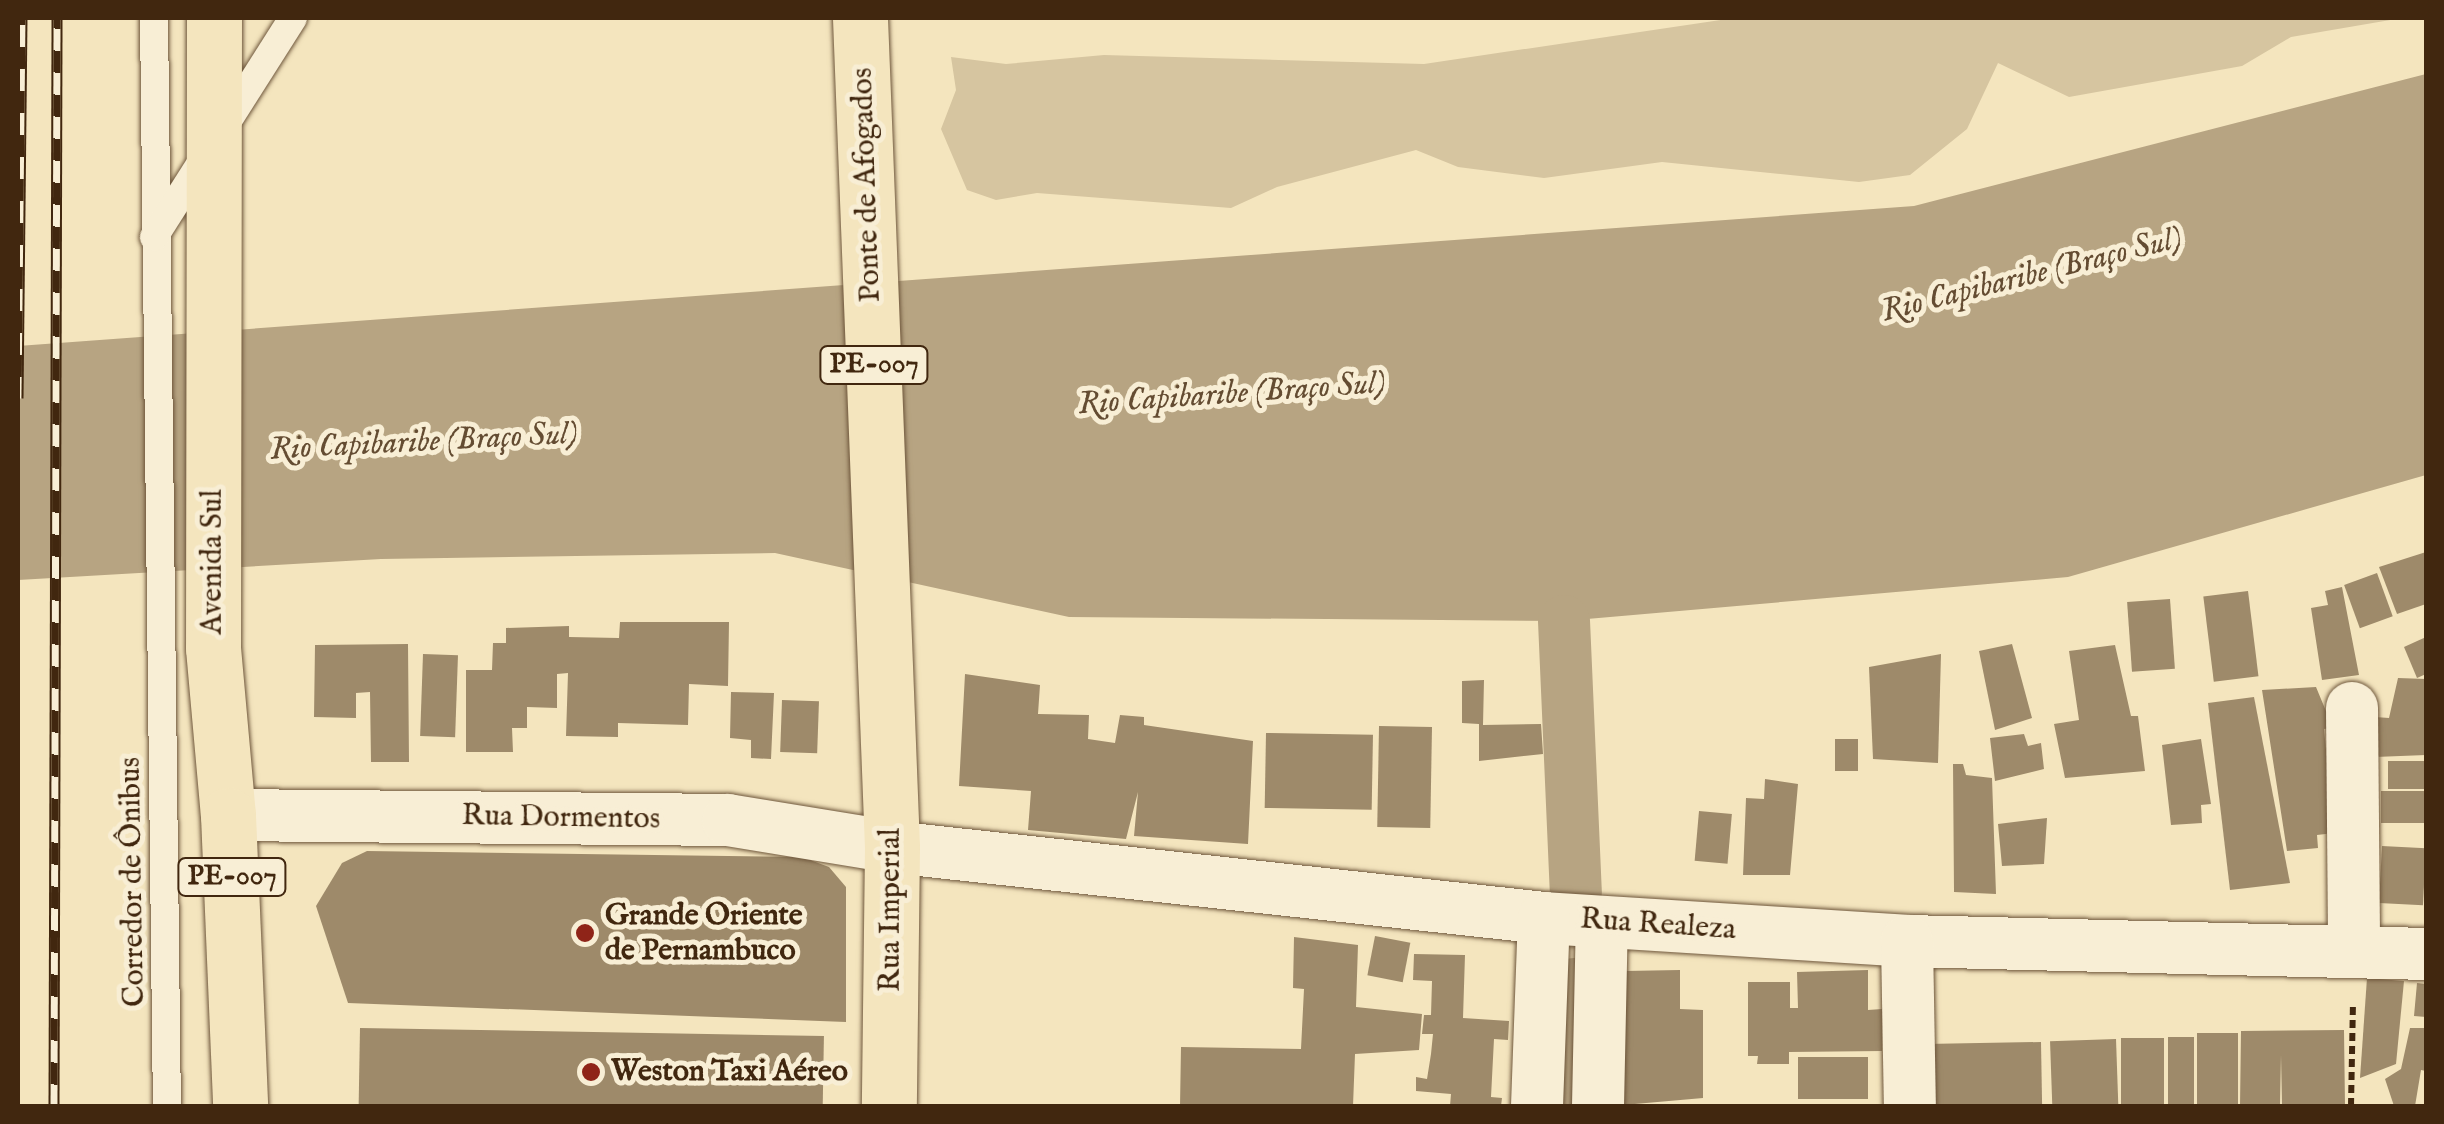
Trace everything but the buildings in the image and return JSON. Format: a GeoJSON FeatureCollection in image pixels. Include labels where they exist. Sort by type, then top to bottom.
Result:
{"type":"FeatureCollection","features":[{"type":"Feature","properties":{"kind":"highway","name":"Avenida Sul"},"geometry":{"type":"LineString","coordinates":[[214,18],[214,251],[188,652],[228,815],[240,1106]]}},
{"type":"Feature","properties":{"kind":"highway","name":"Ponte de Afogados"},"geometry":{"type":"LineString","coordinates":[[860,18],[888,713]]}},
{"type":"Feature","properties":{"kind":"highway","name":"Rua Imperial"},"geometry":{"type":"LineString","coordinates":[[888,713],[892,847],[889,1106]]}},
{"type":"Feature","properties":{"kind":"street"},"geometry":{"type":"LineString","coordinates":[[2352,708],[2354,951]]}},
{"type":"Feature","properties":{"kind":"street","name":"Rua Dormentos"},"geometry":{"type":"LineString","coordinates":[[228,815],[728,820],[892,847]]}},
{"type":"Feature","properties":{"kind":"street","name":"Rua Realeza"},"geometry":{"type":"LineString","coordinates":[[892,847],[1544,918],[1908,942],[2426,954]]}},
{"type":"Feature","properties":{"kind":"street"},"geometry":{"type":"LineString","coordinates":[[1538,1106],[1544,918]]}},
{"type":"Feature","properties":{"kind":"street"},"geometry":{"type":"LineString","coordinates":[[1598,1106],[1602,922]]}},
{"type":"Feature","properties":{"kind":"street"},"geometry":{"type":"LineString","coordinates":[[1908,942],[1910,1106]]}},
{"type":"Feature","properties":{"kind":"lane"},"geometry":{"type":"LineString","coordinates":[[154,18],[154,240]]}},
{"type":"Feature","properties":{"kind":"lane"},"geometry":{"type":"LineString","coordinates":[[154,240],[293,18]]}},
{"type":"Feature","properties":{"kind":"lane","name":"Corredor de Ônibus"},"geometry":{"type":"LineString","coordinates":[[154,240],[188,652],[167,1106]]}},
{"type":"Feature","properties":{"kind":"path"},"geometry":{"type":"LineString","coordinates":[[2351,1106],[2354,951]]}},
{"type":"Feature","properties":{"kind":"shaded area"},"geometry":{"type":"Polygon","coordinates":[[[1734,18],[2402,18],[2291,37],[2242,66],[2069,97],[1998,63],[1967,129],[1910,175],[1859,182],[1662,162],[1544,178],[1458,167],[1416,150],[1277,187],[1231,208],[1037,193],[996,200],[967,190],[941,129],[956,90],[951,57],[1006,64],[1104,55],[1424,64],[1734,18]]]}},
{"type":"Feature","properties":{"kind":"water","name":"Rio Capibaribe (Braço Sul)"},"geometry":{"type":"Polygon","coordinates":[[[2426,74],[2426,475],[2068,577],[1564,621],[1069,617],[775,553],[381,559],[18,580],[18,346],[1914,206],[2426,74]]]}},
{"type":"Feature","properties":{"kind":"waterway"},"geometry":{"type":"LineString","coordinates":[[1564,621],[1576,893]]}},
{"type":"Feature","properties":{"kind":"waterway"},"geometry":{"type":"LineString","coordinates":[[1572,1106],[1574,984]]}},
{"type":"Feature","properties":{"kind":"railway"},"geometry":{"type":"LineString","coordinates":[[18,398],[22,18]]}},
{"type":"Feature","properties":{"kind":"railway"},"geometry":{"type":"LineString","coordinates":[[54,1106],[57,18]]}},
{"type":"Feature","properties":{"kind":"place","name":"Grande Oriente de Pernambuco"},"geometry":{"type":"Point","coordinates":[585,933]}},
{"type":"Feature","properties":{"kind":"place","name":"Weston Taxi Aéreo"},"geometry":{"type":"Point","coordinates":[591,1072]}}]}
